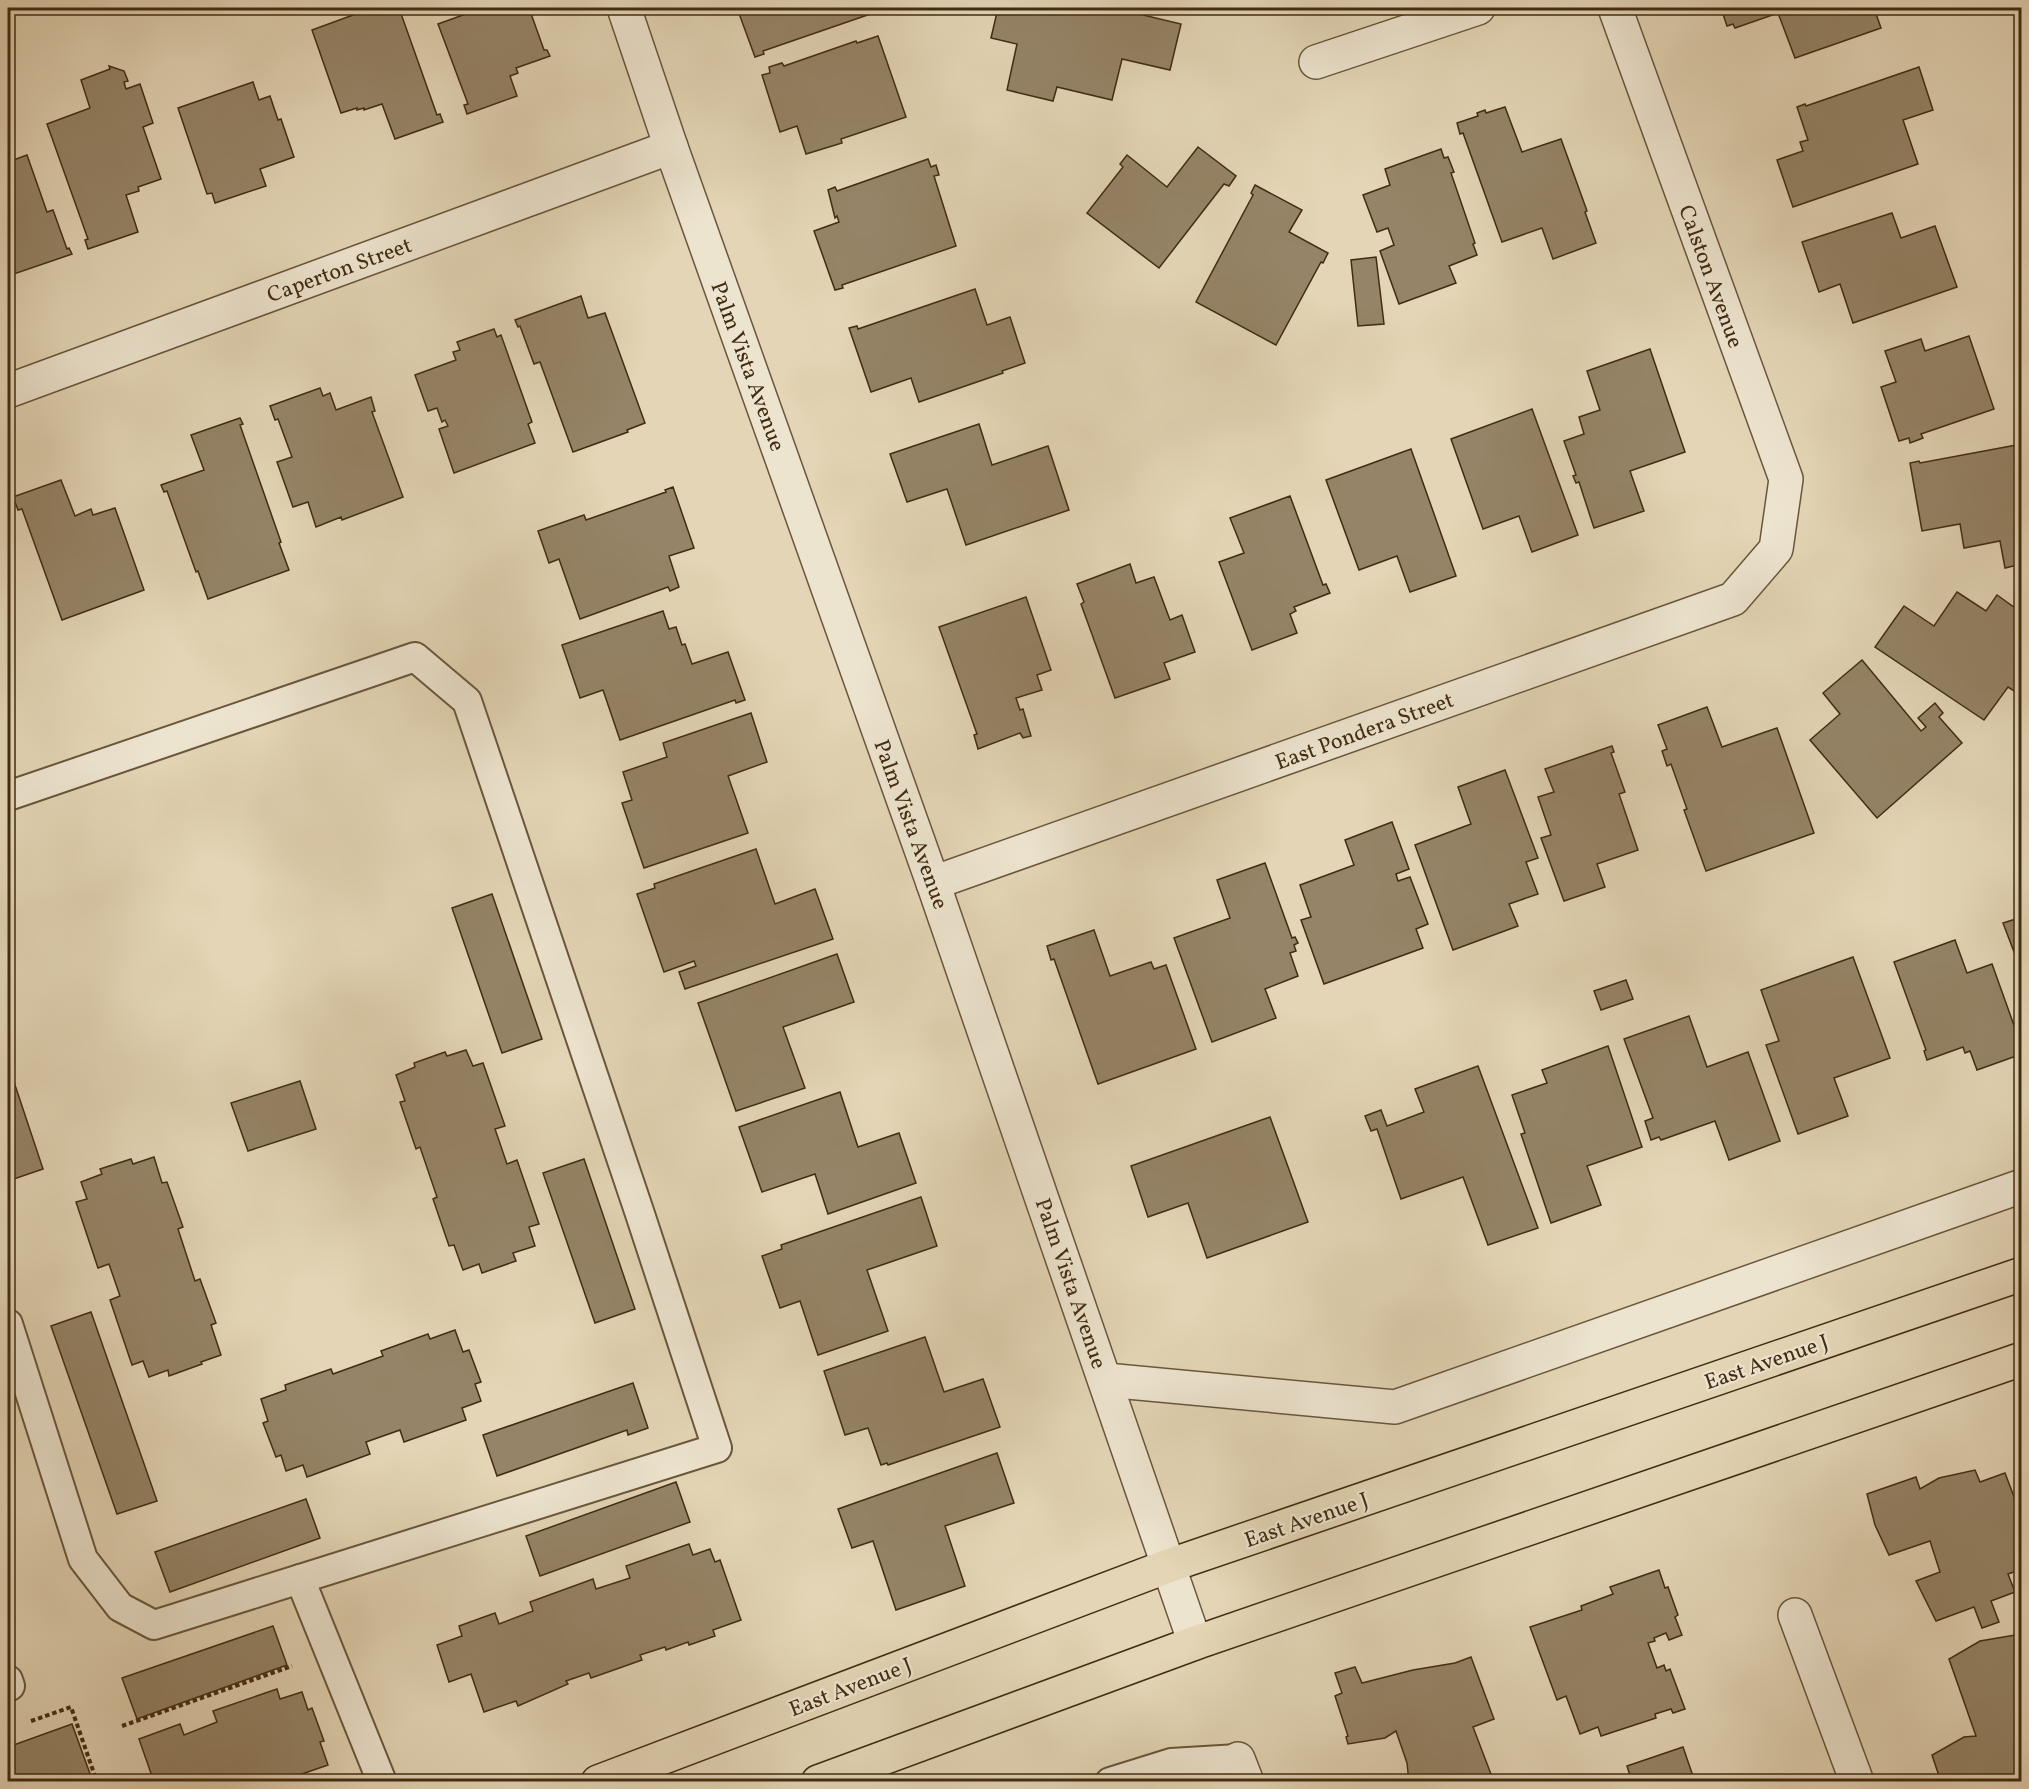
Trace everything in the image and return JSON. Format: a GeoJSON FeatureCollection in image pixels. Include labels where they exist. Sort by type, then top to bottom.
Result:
{"type":"FeatureCollection","features":[{"type":"Feature","properties":{"kind":"main road","name":"East Avenue J"},"geometry":{"type":"LineString","coordinates":[[598,1782],[1168,1566],[2022,1274]]}},
{"type":"Feature","properties":{"kind":"main road"},"geometry":{"type":"LineString","coordinates":[[818,1782],[1195,1642],[2022,1359]]}},
{"type":"Feature","properties":{"kind":"street","name":"Palm Vista Avenue"},"geometry":{"type":"LineString","coordinates":[[624,8],[671,147],[933,883],[1195,1642]]}},
{"type":"Feature","properties":{"kind":"street"},"geometry":{"type":"LineString","coordinates":[[1316,62],[1479,8]]}},
{"type":"Feature","properties":{"kind":"street","name":"Calston Avenue"},"geometry":{"type":"LineString","coordinates":[[1615,8],[1786,479],[1776,549]]}},
{"type":"Feature","properties":{"kind":"street","name":"Caperton Street"},"geometry":{"type":"LineString","coordinates":[[8,391],[671,147]]}},
{"type":"Feature","properties":{"kind":"street","name":"East Pondera Street"},"geometry":{"type":"LineString","coordinates":[[933,883],[1733,599],[1776,549]]}},
{"type":"Feature","properties":{"kind":"street"},"geometry":{"type":"LineString","coordinates":[[1106,1380],[1395,1407],[2022,1186]]}},
{"type":"Feature","properties":{"kind":"street"},"geometry":{"type":"LineString","coordinates":[[1795,1615],[1857,1782]]}},
{"type":"Feature","properties":{"kind":"lane"},"geometry":{"type":"LineString","coordinates":[[8,796],[415,657],[467,701],[717,1448],[154,1625],[120,1607],[83,1559],[8,1324]]}},
{"type":"Feature","properties":{"kind":"lane"},"geometry":{"type":"LineString","coordinates":[[300,1579],[382,1782]]}},
{"type":"Feature","properties":{"kind":"lane"},"geometry":{"type":"LineString","coordinates":[[8,1680],[10,1686],[8,1687]]}},
{"type":"Feature","properties":{"kind":"lane"},"geometry":{"type":"LineString","coordinates":[[1110,1782],[1171,1763],[1243,1770]]}},
{"type":"Feature","properties":{"kind":"path"},"geometry":{"type":"LineString","coordinates":[[122,1726],[302,1663]]}},
{"type":"Feature","properties":{"kind":"path"},"geometry":{"type":"LineString","coordinates":[[29,1722],[71,1707],[98,1782]]}},
{"type":"Feature","properties":{"kind":"building"},"geometry":{"type":"Polygon","coordinates":[[[363,8],[399,8],[437,115],[440,114],[443,122],[395,139],[382,104],[364,110],[364,108],[357,110],[357,108],[341,113],[312,30],[364,11],[363,8]]]}},
{"type":"Feature","properties":{"kind":"building"},"geometry":{"type":"Polygon","coordinates":[[[461,8],[529,8],[544,50],[547,50],[550,56],[516,68],[518,73],[510,76],[517,96],[467,114],[464,105],[468,104],[438,24],[463,15],[461,8]]]}},
{"type":"Feature","properties":{"kind":"building"},"geometry":{"type":"Polygon","coordinates":[[[737,8],[877,8],[879,11],[763,51],[764,54],[755,57],[737,8]]]}},
{"type":"Feature","properties":{"kind":"building"},"geometry":{"type":"Polygon","coordinates":[[[998,8],[1114,8],[1181,24],[1170,70],[1122,59],[1112,100],[1057,87],[1053,101],[1007,90],[1017,44],[991,38],[998,8]]]}},
{"type":"Feature","properties":{"kind":"building"},"geometry":{"type":"Polygon","coordinates":[[[1721,8],[1874,8],[1881,28],[1795,58],[1778,13],[1735,28],[1733,24],[1727,26],[1721,8]]]}},
{"type":"Feature","properties":{"kind":"building"},"geometry":{"type":"Polygon","coordinates":[[[878,36],[906,117],[841,139],[842,143],[806,154],[797,126],[780,132],[762,75],[770,73],[769,67],[782,63],[784,66],[856,41],[857,43],[878,36]]]}},
{"type":"Feature","properties":{"kind":"building"},"geometry":{"type":"Polygon","coordinates":[[[109,66],[124,71],[128,81],[124,82],[126,89],[140,84],[153,123],[143,127],[161,179],[138,187],[139,191],[126,195],[138,232],[88,249],[85,240],[88,239],[47,124],[90,108],[81,80],[110,69],[109,66]]]}},
{"type":"Feature","properties":{"kind":"building"},"geometry":{"type":"Polygon","coordinates":[[[1919,67],[1933,110],[1903,120],[1918,164],[1793,207],[1777,160],[1803,151],[1800,142],[1808,140],[1797,107],[1805,104],[1806,106],[1919,67]]]}},
{"type":"Feature","properties":{"kind":"building"},"geometry":{"type":"Polygon","coordinates":[[[253,82],[259,100],[270,96],[278,120],[281,119],[294,157],[260,169],[266,186],[215,203],[212,193],[207,194],[178,108],[253,82]]]}},
{"type":"Feature","properties":{"kind":"building"},"geometry":{"type":"Polygon","coordinates":[[[1505,107],[1522,152],[1561,139],[1596,243],[1553,259],[1542,228],[1502,242],[1463,133],[1460,134],[1457,123],[1478,116],[1477,113],[1485,110],[1486,113],[1505,107]]]}},
{"type":"Feature","properties":{"kind":"building"},"geometry":{"type":"Polygon","coordinates":[[[1198,147],[1236,176],[1229,186],[1224,184],[1159,268],[1087,213],[1123,167],[1120,164],[1127,155],[1167,187],[1198,147]]]}},
{"type":"Feature","properties":{"kind":"building"},"geometry":{"type":"Polygon","coordinates":[[[1441,149],[1444,158],[1448,157],[1454,172],[1451,173],[1477,255],[1449,266],[1456,283],[1399,304],[1380,251],[1394,245],[1388,228],[1377,232],[1363,195],[1390,185],[1385,169],[1441,149]]]}},
{"type":"Feature","properties":{"kind":"building"},"geometry":{"type":"Polygon","coordinates":[[[27,155],[47,212],[53,210],[67,249],[69,248],[72,254],[8,276],[8,162],[27,155]]]}},
{"type":"Feature","properties":{"kind":"building"},"geometry":{"type":"Polygon","coordinates":[[[928,159],[931,167],[936,165],[939,175],[934,176],[956,246],[842,285],[843,288],[835,290],[814,231],[839,222],[837,216],[835,218],[828,190],[835,187],[837,191],[928,159]]]}},
{"type":"Feature","properties":{"kind":"building"},"geometry":{"type":"Polygon","coordinates":[[[1255,185],[1302,210],[1289,232],[1328,253],[1276,345],[1196,302],[1253,195],[1251,193],[1255,185]]]}},
{"type":"Feature","properties":{"kind":"building"},"geometry":{"type":"Polygon","coordinates":[[[1892,213],[1901,238],[1935,226],[1957,287],[1853,323],[1840,284],[1819,292],[1802,242],[1892,213]]]}},
{"type":"Feature","properties":{"kind":"building"},"geometry":{"type":"Polygon","coordinates":[[[1376,257],[1384,324],[1358,326],[1351,260],[1376,257]]]}},
{"type":"Feature","properties":{"kind":"building"},"geometry":{"type":"Polygon","coordinates":[[[975,289],[987,325],[1010,317],[1025,363],[919,402],[911,378],[871,392],[849,328],[857,326],[858,329],[975,289]]]}},
{"type":"Feature","properties":{"kind":"building"},"geometry":{"type":"Polygon","coordinates":[[[581,296],[588,318],[605,313],[645,423],[627,430],[628,432],[573,452],[540,362],[534,364],[520,326],[518,327],[515,320],[581,296]]]}},
{"type":"Feature","properties":{"kind":"building"},"geometry":{"type":"Polygon","coordinates":[[[494,329],[497,337],[501,335],[532,422],[528,424],[535,443],[454,473],[439,429],[448,426],[445,420],[442,422],[437,408],[428,411],[415,375],[456,360],[453,352],[460,350],[457,342],[494,329]]]}},
{"type":"Feature","properties":{"kind":"building"},"geometry":{"type":"Polygon","coordinates":[[[1969,336],[1994,409],[1921,434],[1923,438],[1910,443],[1909,438],[1899,441],[1881,387],[1896,382],[1885,351],[1921,339],[1925,351],[1969,336]]]}},
{"type":"Feature","properties":{"kind":"building"},"geometry":{"type":"Polygon","coordinates":[[[1650,349],[1685,452],[1630,471],[1644,511],[1594,528],[1579,482],[1576,483],[1573,476],[1576,475],[1564,441],[1584,434],[1579,417],[1600,410],[1587,371],[1650,349]]]}},
{"type":"Feature","properties":{"kind":"building"},"geometry":{"type":"Polygon","coordinates":[[[320,388],[323,396],[330,393],[336,410],[371,397],[375,411],[372,412],[403,497],[342,520],[341,517],[316,527],[308,502],[293,507],[277,462],[292,457],[278,419],[275,420],[270,406],[320,388]]]}},
{"type":"Feature","properties":{"kind":"building"},"geometry":{"type":"Polygon","coordinates":[[[1532,409],[1578,535],[1532,552],[1519,516],[1483,529],[1451,439],[1532,409]]]}},
{"type":"Feature","properties":{"kind":"building"},"geometry":{"type":"Polygon","coordinates":[[[240,418],[243,424],[240,425],[289,570],[208,599],[167,491],[164,492],[161,485],[204,470],[191,435],[240,418]]]}},
{"type":"Feature","properties":{"kind":"building"},"geometry":{"type":"Polygon","coordinates":[[[979,424],[992,465],[1048,446],[1069,510],[966,545],[947,489],[907,502],[890,454],[979,424]]]}},
{"type":"Feature","properties":{"kind":"building"},"geometry":{"type":"Polygon","coordinates":[[[2022,444],[2022,564],[2005,568],[2000,541],[1964,548],[1960,524],[1922,531],[1910,463],[2022,444]]]}},
{"type":"Feature","properties":{"kind":"building"},"geometry":{"type":"Polygon","coordinates":[[[1411,449],[1456,576],[1410,592],[1397,556],[1359,570],[1326,480],[1411,449]]]}},
{"type":"Feature","properties":{"kind":"building"},"geometry":{"type":"Polygon","coordinates":[[[61,480],[75,516],[91,509],[93,515],[115,508],[144,590],[62,620],[22,509],[18,510],[13,497],[61,480]]]}},
{"type":"Feature","properties":{"kind":"building"},"geometry":{"type":"Polygon","coordinates":[[[673,487],[694,548],[669,556],[679,587],[670,591],[668,587],[580,619],[559,559],[549,563],[538,531],[584,515],[586,520],[666,492],[665,490],[673,487]]]}},
{"type":"Feature","properties":{"kind":"building"},"geometry":{"type":"Polygon","coordinates":[[[1290,496],[1323,585],[1326,584],[1330,593],[1294,607],[1296,611],[1290,614],[1297,633],[1252,650],[1219,562],[1244,553],[1230,518],[1290,496]]]}},
{"type":"Feature","properties":{"kind":"building"},"geometry":{"type":"Polygon","coordinates":[[[1130,564],[1136,583],[1154,577],[1170,620],[1182,615],[1195,652],[1164,663],[1170,679],[1115,698],[1081,604],[1084,602],[1077,584],[1130,564]]]}},
{"type":"Feature","properties":{"kind":"building"},"geometry":{"type":"Polygon","coordinates":[[[1957,592],[1986,611],[1997,595],[2022,613],[2022,696],[2008,687],[1984,720],[1875,647],[1904,606],[1934,626],[1957,592]]]}},
{"type":"Feature","properties":{"kind":"building"},"geometry":{"type":"Polygon","coordinates":[[[1026,597],[1051,670],[1037,675],[1042,690],[1016,698],[1020,710],[1023,709],[1031,736],[1023,738],[1020,733],[978,749],[974,735],[977,734],[939,627],[1026,597]]]}},
{"type":"Feature","properties":{"kind":"building"},"geometry":{"type":"Polygon","coordinates":[[[663,611],[669,629],[676,627],[692,664],[728,652],[745,700],[736,703],[735,700],[620,740],[603,690],[580,698],[562,645],[663,611]]]}},
{"type":"Feature","properties":{"kind":"building"},"geometry":{"type":"Polygon","coordinates":[[[1862,660],[1921,731],[1926,727],[1918,718],[1935,703],[1943,713],[1939,717],[1962,743],[1877,818],[1810,740],[1840,714],[1823,693],[1862,660]]]}},
{"type":"Feature","properties":{"kind":"building"},"geometry":{"type":"Polygon","coordinates":[[[1707,707],[1722,747],[1777,728],[1814,833],[1706,871],[1684,810],[1687,809],[1671,764],[1667,766],[1662,751],[1667,749],[1658,725],[1707,707]]]}},
{"type":"Feature","properties":{"kind":"building"},"geometry":{"type":"Polygon","coordinates":[[[751,713],[767,762],[728,776],[748,833],[644,868],[622,803],[632,800],[623,772],[667,757],[663,743],[751,713]]]}},
{"type":"Feature","properties":{"kind":"building"},"geometry":{"type":"Polygon","coordinates":[[[1612,746],[1614,752],[1611,753],[1625,792],[1619,794],[1638,850],[1597,864],[1605,887],[1564,901],[1541,838],[1551,835],[1538,797],[1554,792],[1545,769],[1612,746]]]}},
{"type":"Feature","properties":{"kind":"building"},"geometry":{"type":"Polygon","coordinates":[[[1505,770],[1538,858],[1526,862],[1538,894],[1509,904],[1518,926],[1453,950],[1415,845],[1471,824],[1458,787],[1505,770]]]}},
{"type":"Feature","properties":{"kind":"building"},"geometry":{"type":"Polygon","coordinates":[[[1392,822],[1409,869],[1396,874],[1398,881],[1410,877],[1428,924],[1416,929],[1423,948],[1324,984],[1301,920],[1311,917],[1300,885],[1354,865],[1345,840],[1392,822]]]}},
{"type":"Feature","properties":{"kind":"building"},"geometry":{"type":"Polygon","coordinates":[[[756,849],[775,904],[815,889],[833,939],[685,989],[679,972],[696,966],[694,961],[664,972],[637,894],[655,888],[654,884],[756,849]]]}},
{"type":"Feature","properties":{"kind":"building"},"geometry":{"type":"Polygon","coordinates":[[[1265,863],[1292,938],[1295,937],[1298,943],[1294,945],[1296,951],[1290,953],[1298,976],[1265,989],[1276,1018],[1212,1042],[1174,938],[1230,918],[1217,880],[1265,863]]]}},
{"type":"Feature","properties":{"kind":"building"},"geometry":{"type":"Polygon","coordinates":[[[492,894],[542,1039],[502,1053],[452,908],[492,894]]]}},
{"type":"Feature","properties":{"kind":"building"},"geometry":{"type":"Polygon","coordinates":[[[2022,917],[2022,973],[2003,923],[2022,917]]]}},
{"type":"Feature","properties":{"kind":"building"},"geometry":{"type":"Polygon","coordinates":[[[1094,930],[1110,976],[1151,962],[1154,969],[1166,965],[1196,1049],[1098,1084],[1054,959],[1051,960],[1047,946],[1094,930]]]}},
{"type":"Feature","properties":{"kind":"building"},"geometry":{"type":"Polygon","coordinates":[[[1955,940],[1967,973],[1992,964],[2020,1042],[2022,1042],[2022,1054],[1977,1070],[1970,1051],[1965,1053],[1963,1047],[1927,1060],[1924,1051],[1926,1050],[1894,962],[1955,940]]]}},
{"type":"Feature","properties":{"kind":"building"},"geometry":{"type":"Polygon","coordinates":[[[837,954],[854,1002],[783,1027],[805,1088],[736,1111],[698,1003],[837,954]]]}},
{"type":"Feature","properties":{"kind":"building"},"geometry":{"type":"Polygon","coordinates":[[[1853,957],[1890,1058],[1834,1078],[1848,1116],[1798,1134],[1766,1045],[1779,1041],[1761,990],[1853,957]]]}},
{"type":"Feature","properties":{"kind":"building"},"geometry":{"type":"Polygon","coordinates":[[[1626,980],[1633,999],[1601,1010],[1594,991],[1626,980]]]}},
{"type":"Feature","properties":{"kind":"building"},"geometry":{"type":"Polygon","coordinates":[[[1689,1016],[1707,1067],[1748,1052],[1780,1141],[1729,1160],[1715,1121],[1661,1140],[1659,1137],[1651,1140],[1645,1121],[1653,1118],[1624,1039],[1689,1016]]]}},
{"type":"Feature","properties":{"kind":"building"},"geometry":{"type":"Polygon","coordinates":[[[1608,1046],[1642,1147],[1587,1166],[1601,1205],[1551,1223],[1521,1134],[1525,1133],[1512,1095],[1547,1083],[1542,1070],[1608,1046]]]}},
{"type":"Feature","properties":{"kind":"building"},"geometry":{"type":"Polygon","coordinates":[[[466,1050],[473,1066],[483,1063],[505,1126],[495,1129],[507,1164],[517,1160],[539,1224],[529,1227],[535,1246],[513,1253],[516,1261],[482,1273],[479,1264],[463,1270],[454,1245],[449,1246],[433,1199],[437,1197],[420,1147],[416,1149],[400,1102],[405,1101],[396,1075],[415,1067],[414,1063],[445,1052],[447,1056],[466,1050]]]}},
{"type":"Feature","properties":{"kind":"building"},"geometry":{"type":"Polygon","coordinates":[[[8,1064],[43,1169],[8,1181],[8,1064]]]}},
{"type":"Feature","properties":{"kind":"building"},"geometry":{"type":"Polygon","coordinates":[[[1478,1066],[1538,1228],[1488,1245],[1463,1177],[1401,1199],[1377,1129],[1371,1131],[1365,1116],[1381,1110],[1387,1126],[1424,1112],[1415,1089],[1478,1066]]]}},
{"type":"Feature","properties":{"kind":"building"},"geometry":{"type":"Polygon","coordinates":[[[300,1081],[316,1129],[248,1151],[231,1103],[300,1081]]]}},
{"type":"Feature","properties":{"kind":"building"},"geometry":{"type":"Polygon","coordinates":[[[840,1092],[858,1147],[899,1133],[916,1183],[828,1214],[815,1174],[762,1192],[739,1127],[840,1092]]]}},
{"type":"Feature","properties":{"kind":"building"},"geometry":{"type":"Polygon","coordinates":[[[1270,1117],[1308,1222],[1207,1258],[1188,1203],[1148,1217],[1131,1166],[1270,1117]]]}},
{"type":"Feature","properties":{"kind":"building"},"geometry":{"type":"Polygon","coordinates":[[[154,1157],[162,1183],[167,1182],[183,1227],[178,1229],[195,1281],[200,1279],[216,1323],[211,1325],[221,1355],[169,1376],[168,1370],[149,1377],[143,1361],[132,1365],[110,1300],[120,1296],[109,1264],[98,1268],[76,1202],[87,1199],[81,1182],[102,1174],[100,1169],[131,1159],[133,1164],[154,1157]]]}},
{"type":"Feature","properties":{"kind":"building"},"geometry":{"type":"Polygon","coordinates":[[[584,1159],[635,1309],[595,1323],[543,1173],[584,1159]]]}},
{"type":"Feature","properties":{"kind":"building"},"geometry":{"type":"Polygon","coordinates":[[[921,1197],[937,1246],[867,1270],[888,1331],[818,1355],[800,1301],[780,1308],[762,1256],[782,1249],[781,1245],[921,1197]]]}},
{"type":"Feature","properties":{"kind":"building"},"geometry":{"type":"Polygon","coordinates":[[[91,1312],[157,1501],[117,1514],[51,1326],[91,1312]]]}},
{"type":"Feature","properties":{"kind":"building"},"geometry":{"type":"Polygon","coordinates":[[[455,1330],[463,1352],[469,1350],[481,1382],[475,1384],[481,1401],[462,1408],[466,1420],[404,1442],[400,1430],[366,1442],[370,1454],[307,1477],[303,1465],[286,1471],[281,1455],[276,1457],[263,1423],[268,1421],[261,1399],[286,1390],[285,1385],[331,1369],[333,1374],[383,1356],[381,1351],[428,1334],[430,1339],[455,1330]]]}},
{"type":"Feature","properties":{"kind":"building"},"geometry":{"type":"Polygon","coordinates":[[[925,1337],[944,1392],[983,1379],[1000,1427],[888,1465],[887,1463],[881,1465],[868,1428],[845,1435],[824,1371],[925,1337]]]}},
{"type":"Feature","properties":{"kind":"building"},"geometry":{"type":"Polygon","coordinates":[[[633,1383],[648,1428],[628,1435],[627,1430],[497,1476],[483,1435],[633,1383]]]}},
{"type":"Feature","properties":{"kind":"building"},"geometry":{"type":"Polygon","coordinates":[[[997,1453],[1014,1503],[945,1526],[965,1586],[896,1610],[873,1541],[852,1548],[838,1509],[997,1453]]]}},
{"type":"Feature","properties":{"kind":"building"},"geometry":{"type":"Polygon","coordinates":[[[1975,1470],[1980,1482],[2005,1473],[2022,1518],[2022,1569],[2008,1574],[2015,1592],[1991,1601],[1999,1622],[1982,1628],[1974,1607],[1936,1621],[1916,1581],[1940,1572],[1930,1541],[1889,1555],[1875,1525],[1867,1494],[1916,1477],[1920,1489],[1939,1478],[1975,1470]]]}},
{"type":"Feature","properties":{"kind":"building"},"geometry":{"type":"Polygon","coordinates":[[[676,1482],[690,1522],[540,1576],[526,1536],[676,1482]]]}},
{"type":"Feature","properties":{"kind":"building"},"geometry":{"type":"Polygon","coordinates":[[[306,1499],[320,1538],[170,1592],[155,1552],[306,1499]]]}},
{"type":"Feature","properties":{"kind":"building"},"geometry":{"type":"Polygon","coordinates":[[[689,1544],[693,1555],[710,1549],[715,1562],[720,1560],[741,1620],[713,1630],[715,1636],[689,1645],[688,1642],[666,1650],[665,1647],[640,1655],[642,1660],[591,1678],[589,1673],[566,1681],[568,1684],[518,1706],[516,1701],[484,1712],[471,1674],[449,1682],[437,1645],[462,1636],[459,1626],[495,1613],[499,1624],[533,1611],[530,1602],[593,1579],[596,1589],[630,1578],[626,1566],[689,1544]]]}},
{"type":"Feature","properties":{"kind":"building"},"geometry":{"type":"Polygon","coordinates":[[[1659,1570],[1678,1615],[1675,1617],[1682,1635],[1669,1640],[1666,1633],[1648,1643],[1657,1668],[1664,1665],[1666,1671],[1670,1669],[1685,1709],[1673,1713],[1671,1709],[1655,1714],[1656,1718],[1601,1736],[1598,1727],[1580,1734],[1566,1696],[1557,1700],[1530,1627],[1582,1610],[1581,1606],[1613,1594],[1610,1587],[1659,1570]]]}},
{"type":"Feature","properties":{"kind":"building"},"geometry":{"type":"Polygon","coordinates":[[[273,1626],[287,1665],[137,1719],[122,1678],[273,1626]]]}},
{"type":"Feature","properties":{"kind":"building"},"geometry":{"type":"Polygon","coordinates":[[[2015,1635],[2022,1653],[2022,1780],[2015,1782],[1941,1782],[1932,1755],[1964,1737],[1976,1736],[1949,1659],[1980,1641],[2015,1635]]]}},
{"type":"Feature","properties":{"kind":"building"},"geometry":{"type":"Polygon","coordinates":[[[1471,1657],[1494,1719],[1473,1727],[1494,1782],[1409,1782],[1407,1763],[1396,1731],[1385,1738],[1348,1744],[1346,1737],[1348,1736],[1335,1696],[1342,1693],[1335,1673],[1355,1667],[1362,1683],[1413,1670],[1455,1663],[1471,1657]]]}},
{"type":"Feature","properties":{"kind":"building"},"geometry":{"type":"Polygon","coordinates":[[[277,1689],[280,1699],[302,1692],[308,1710],[312,1708],[324,1741],[320,1742],[328,1765],[299,1775],[301,1780],[297,1782],[154,1782],[139,1739],[180,1724],[184,1735],[217,1722],[213,1711],[277,1689]]]}},
{"type":"Feature","properties":{"kind":"building"},"geometry":{"type":"Polygon","coordinates":[[[72,1724],[93,1782],[8,1782],[8,1747],[72,1724]]]}},
{"type":"Feature","properties":{"kind":"building"},"geometry":{"type":"Polygon","coordinates":[[[1683,1747],[1695,1782],[1632,1782],[1627,1766],[1683,1747]]]}}]}
